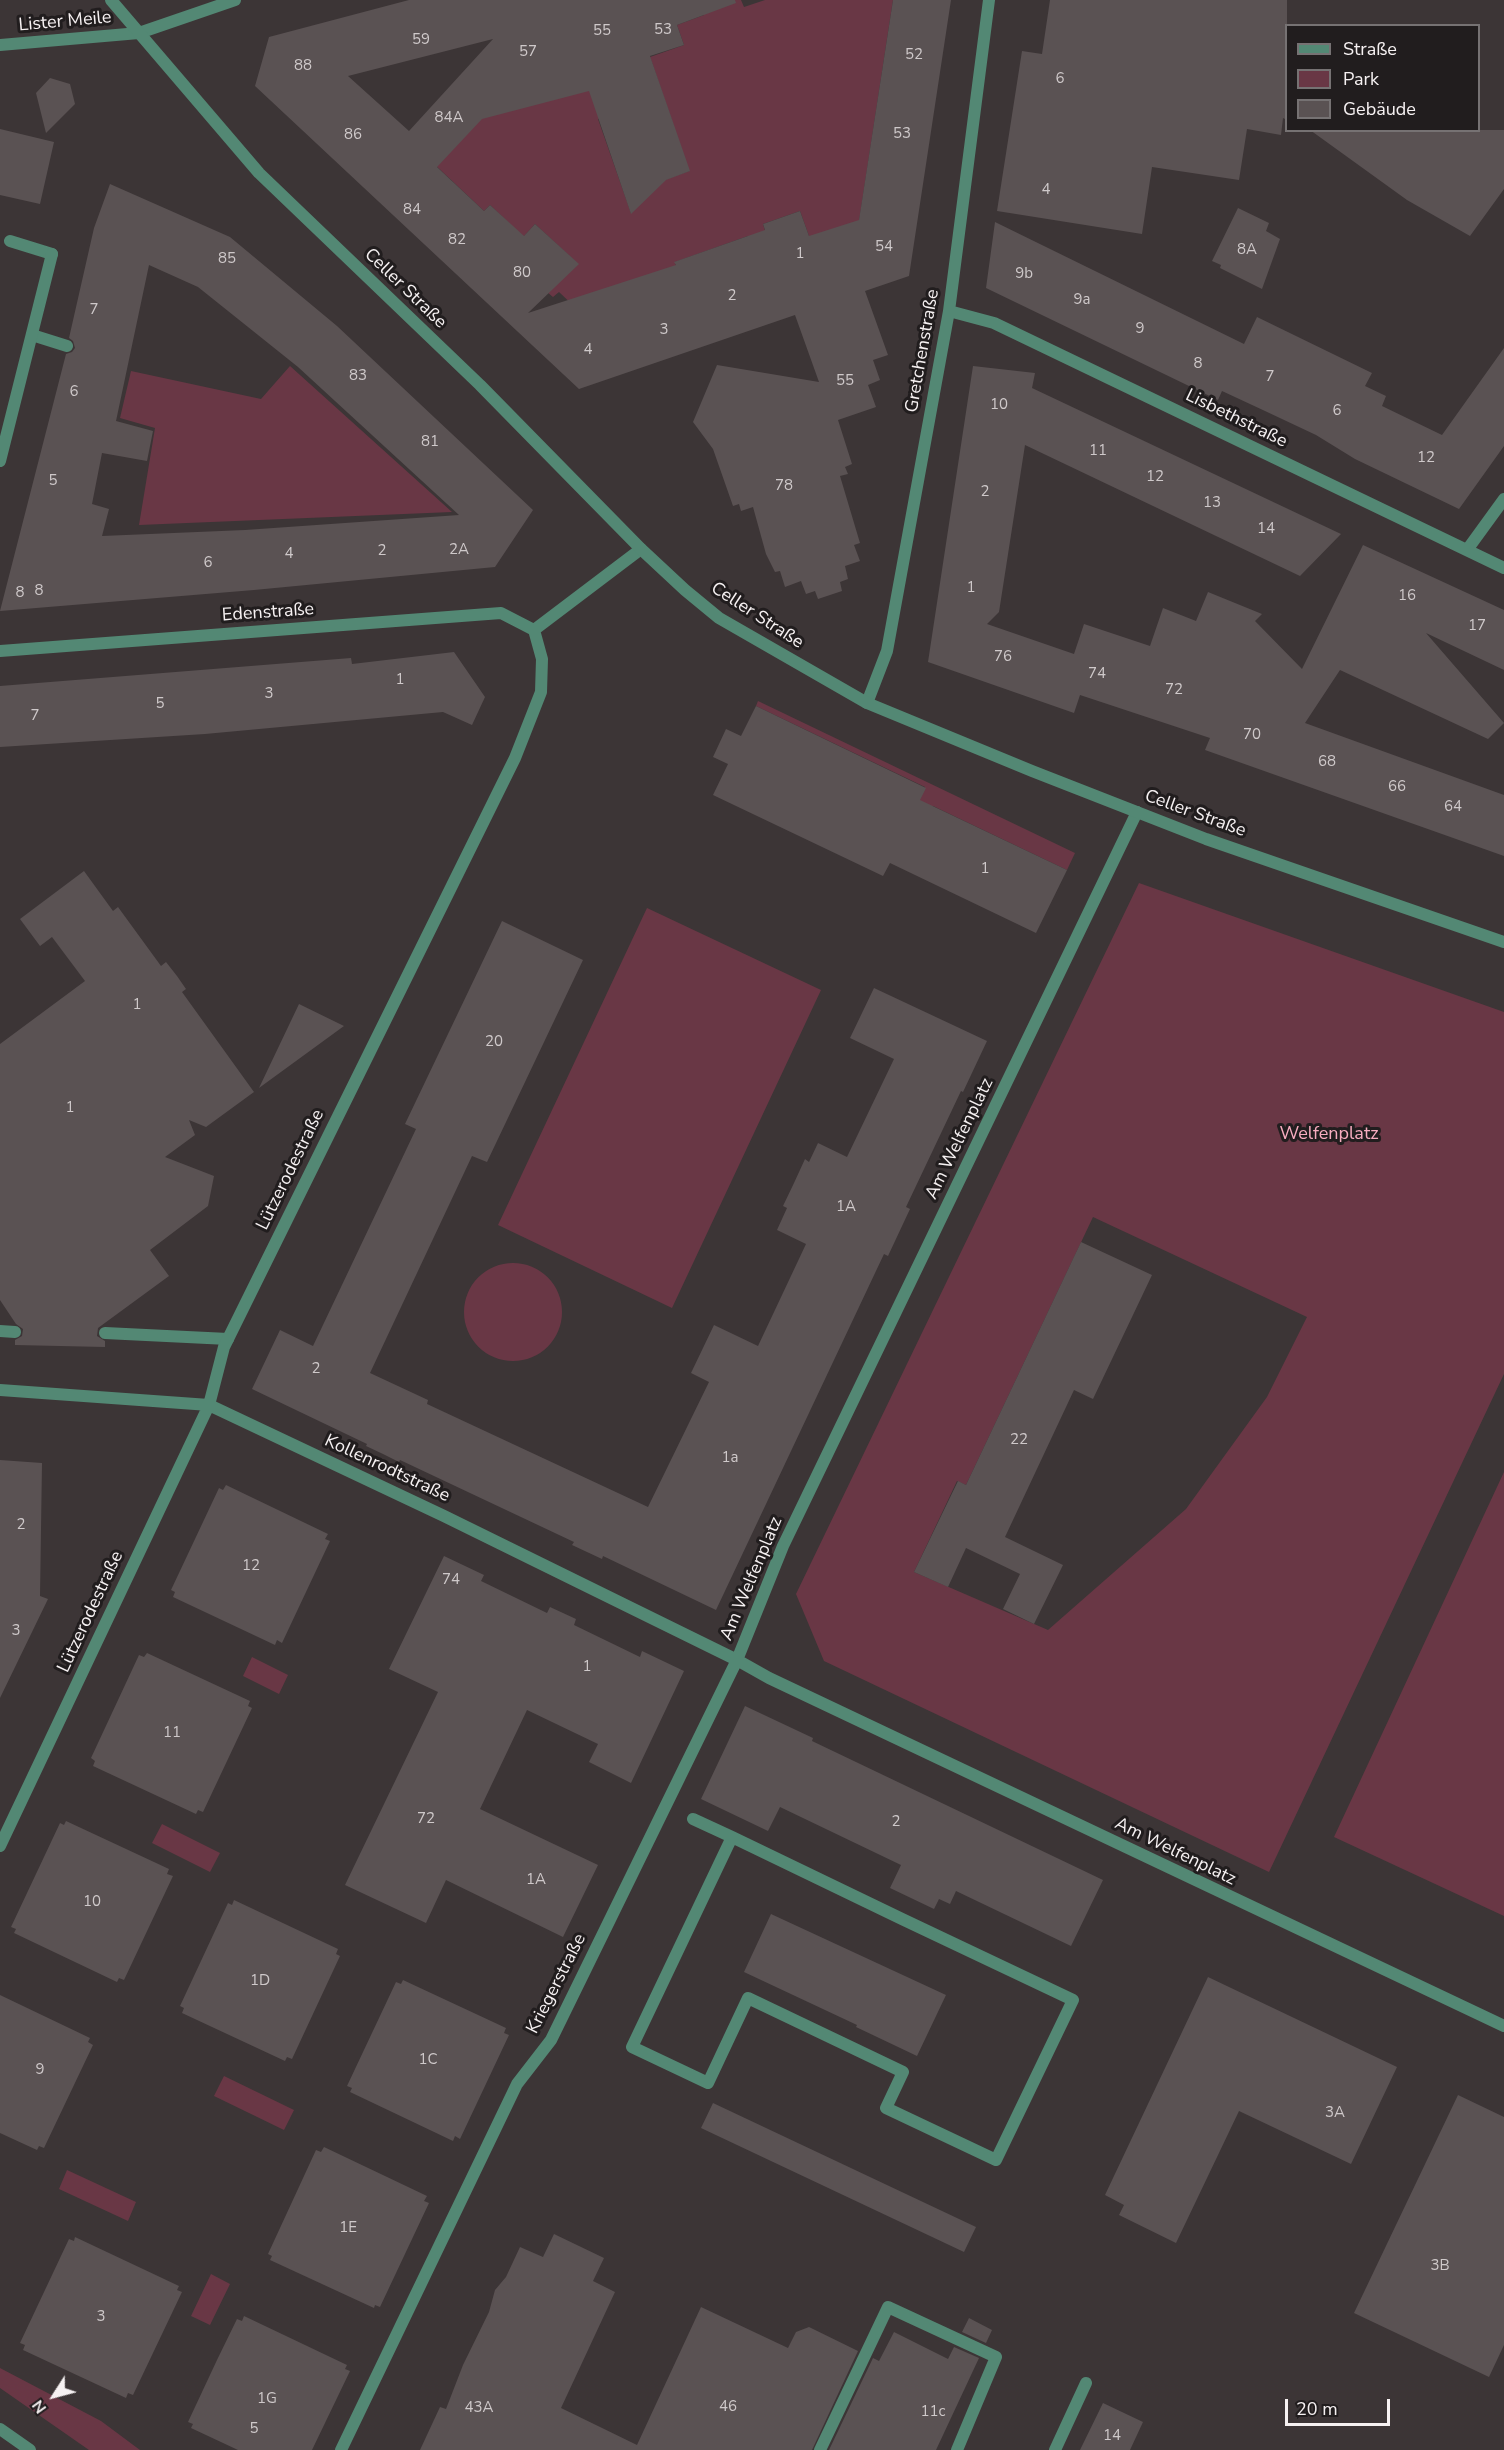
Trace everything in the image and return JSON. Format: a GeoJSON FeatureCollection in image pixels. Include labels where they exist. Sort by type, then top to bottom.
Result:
{"type":"FeatureCollection","features":[{"type":"Feature","properties":{"kind":"street","name":"Celler Straße"},"geometry":{"type":"LineString","coordinates":[[111,0],[259,173],[480,385],[641,549],[684,590],[720,618],[867,703],[1206,838],[1504,942]]}},
{"type":"Feature","properties":{"kind":"street","name":"Lister Meile"},"geometry":{"type":"LineString","coordinates":[[0,45],[140,33],[235,0]]}},
{"type":"Feature","properties":{"kind":"street","name":"Gretchenstraße"},"geometry":{"type":"LineString","coordinates":[[867,703],[887,651],[949,311],[989,0]]}},
{"type":"Feature","properties":{"kind":"street"},"geometry":{"type":"LineString","coordinates":[[0,461],[52,254],[10,241]]}},
{"type":"Feature","properties":{"kind":"street","name":"Lisbethstraße"},"geometry":{"type":"LineString","coordinates":[[949,311],[994,323],[1504,568]]}},
{"type":"Feature","properties":{"kind":"street"},"geometry":{"type":"LineString","coordinates":[[32,335],[68,346]]}},
{"type":"Feature","properties":{"kind":"street"},"geometry":{"type":"LineString","coordinates":[[1467,550],[1504,500]]}},
{"type":"Feature","properties":{"kind":"street"},"geometry":{"type":"LineString","coordinates":[[534,630],[641,549]]}},
{"type":"Feature","properties":{"kind":"street","name":"Edenstraße"},"geometry":{"type":"LineString","coordinates":[[0,651],[501,613],[534,630]]}},
{"type":"Feature","properties":{"kind":"street","name":"Lützerodestraße"},"geometry":{"type":"LineString","coordinates":[[0,1846],[209,1405],[228,1339],[515,758],[541,692],[542,658],[534,630]]}},
{"type":"Feature","properties":{"kind":"street","name":"Am Welfenplatz"},"geometry":{"type":"LineString","coordinates":[[1137,812],[783,1546],[737,1660],[823,1704],[1504,2026]]}},
{"type":"Feature","properties":{"kind":"street"},"geometry":{"type":"LineString","coordinates":[[0,1331],[15,1332]]}},
{"type":"Feature","properties":{"kind":"street"},"geometry":{"type":"LineString","coordinates":[[105,1333],[228,1339]]}},
{"type":"Feature","properties":{"kind":"street","name":"Kollenrodtstraße"},"geometry":{"type":"LineString","coordinates":[[0,1390],[209,1405],[444,1516],[737,1660]]}},
{"type":"Feature","properties":{"kind":"street","name":"Kriegerstraße"},"geometry":{"type":"LineString","coordinates":[[341,2450],[517,2084],[551,2040],[737,1660]]}},
{"type":"Feature","properties":{"kind":"street"},"geometry":{"type":"LineString","coordinates":[[693,1819],[732,1837],[1073,2000],[996,2160],[886,2108],[903,2072],[748,1998],[708,2083],[632,2047],[732,1837]]}},
{"type":"Feature","properties":{"kind":"street"},"geometry":{"type":"LineString","coordinates":[[820,2450],[888,2307],[996,2357],[957,2450]]}},
{"type":"Feature","properties":{"kind":"street"},"geometry":{"type":"LineString","coordinates":[[1055,2450],[1086,2383]]}},
{"type":"Feature","properties":{"kind":"street"},"geometry":{"type":"LineString","coordinates":[[0,2429],[30,2450]]}},
{"type":"Feature","properties":{"kind":"green space"},"geometry":{"type":"Polygon","coordinates":[[[699,0],[741,0],[744,7],[765,0],[893,0],[854,254],[809,236],[800,211],[763,224],[768,240],[748,236],[675,262],[676,266],[578,310],[559,292],[553,297],[547,292],[575,261],[535,224],[507,255],[509,223],[490,205],[484,211],[432,162],[475,116],[567,81],[632,108],[598,119],[631,213],[647,186],[689,171],[650,57],[684,45],[677,25],[704,15],[699,0]]]}},
{"type":"Feature","properties":{"kind":"green space"},"geometry":{"type":"Polygon","coordinates":[[[290,366],[452,512],[139,525],[155,428],[120,418],[131,371],[261,399],[290,366]]]}},
{"type":"Feature","properties":{"kind":"green space"},"geometry":{"type":"Polygon","coordinates":[[[758,701],[1075,853],[1067,870],[933,806],[912,816],[925,787],[756,706],[758,701]]]}},
{"type":"Feature","properties":{"kind":"green space","name":"Welfenplatz"},"geometry":{"type":"Polygon","coordinates":[[[1139,883],[1504,1012],[1504,1374],[1269,1872],[824,1661],[796,1594],[1139,883]],[[1093,1217],[966,1485],[957,1481],[914,1572],[1048,1630],[1186,1509],[1267,1397],[1307,1317],[1093,1217]]]}},
{"type":"Feature","properties":{"kind":"green space"},"geometry":{"type":"Polygon","coordinates":[[[647,908],[821,990],[672,1308],[498,1225],[647,908]]]}},
{"type":"Feature","properties":{"kind":"green space"},"geometry":{"type":"Polygon","coordinates":[[[513,1263],[532,1267],[548,1277],[558,1293],[562,1312],[558,1331],[548,1347],[532,1357],[513,1361],[494,1357],[478,1347],[468,1331],[464,1312],[468,1293],[478,1277],[494,1267],[513,1263]]]}},
{"type":"Feature","properties":{"kind":"green space"},"geometry":{"type":"Polygon","coordinates":[[[1504,1472],[1504,1916],[1334,1837],[1504,1472]]]}},
{"type":"Feature","properties":{"kind":"green space"},"geometry":{"type":"Polygon","coordinates":[[[252,1657],[288,1675],[279,1694],[243,1676],[252,1657]]]}},
{"type":"Feature","properties":{"kind":"green space"},"geometry":{"type":"Polygon","coordinates":[[[162,1824],[220,1853],[210,1872],[152,1843],[162,1824]]]}},
{"type":"Feature","properties":{"kind":"green space"},"geometry":{"type":"Polygon","coordinates":[[[224,2076],[294,2110],[284,2130],[214,2096],[224,2076]]]}},
{"type":"Feature","properties":{"kind":"green space"},"geometry":{"type":"Polygon","coordinates":[[[67,2170],[136,2202],[128,2221],[59,2189],[67,2170]]]}},
{"type":"Feature","properties":{"kind":"green space"},"geometry":{"type":"Polygon","coordinates":[[[211,2274],[230,2284],[210,2325],[191,2316],[211,2274]]]}},
{"type":"Feature","properties":{"kind":"green space"},"geometry":{"type":"Polygon","coordinates":[[[0,2368],[101,2421],[140,2450],[89,2450],[0,2388],[0,2368]]]}},
{"type":"Feature","properties":{"kind":"building"},"geometry":{"type":"Polygon","coordinates":[[[409,0],[735,0],[736,3],[677,25],[684,45],[650,56],[690,171],[666,180],[631,214],[589,91],[482,119],[437,167],[484,211],[490,205],[524,236],[535,224],[579,264],[528,313],[676,265],[674,262],[765,230],[763,224],[800,211],[809,236],[859,220],[893,0],[951,0],[909,276],[865,291],[888,355],[873,360],[880,380],[868,385],[876,407],[838,420],[852,464],[845,467],[848,474],[840,476],[860,543],[854,545],[860,561],[845,566],[848,579],[840,582],[842,591],[818,599],[815,591],[806,594],[801,581],[785,587],[780,571],[775,572],[766,554],[753,507],[741,511],[739,504],[733,506],[713,449],[693,422],[717,365],[819,382],[795,315],[579,389],[255,86],[269,37],[409,0]],[[493,39],[348,76],[409,131],[493,39]]]}},
{"type":"Feature","properties":{"kind":"building"},"geometry":{"type":"Polygon","coordinates":[[[1050,0],[1287,0],[1285,119],[1283,118],[1281,135],[1247,129],[1239,180],[1152,167],[1142,234],[997,211],[1022,51],[1042,54],[1050,0]]]}},
{"type":"Feature","properties":{"kind":"building"},"geometry":{"type":"Polygon","coordinates":[[[50,78],[70,84],[75,104],[46,133],[36,93],[50,78]]]}},
{"type":"Feature","properties":{"kind":"building"},"geometry":{"type":"Polygon","coordinates":[[[0,129],[54,142],[40,204],[0,195],[0,129]]]}},
{"type":"Feature","properties":{"kind":"building"},"geometry":{"type":"Polygon","coordinates":[[[1504,130],[1504,189],[1470,236],[1407,200],[1313,132],[1504,130]]]}},
{"type":"Feature","properties":{"kind":"building"},"geometry":{"type":"Polygon","coordinates":[[[110,184],[230,237],[337,326],[533,510],[495,567],[0,611],[66,354],[75,348],[73,341],[69,338],[94,228],[110,184]],[[149,265],[116,421],[153,431],[147,461],[102,453],[92,504],[109,509],[102,536],[245,530],[459,515],[298,367],[198,287],[149,265]]]}},
{"type":"Feature","properties":{"kind":"building"},"geometry":{"type":"Polygon","coordinates":[[[1238,208],[1269,223],[1266,231],[1280,239],[1262,289],[1220,268],[1221,265],[1212,261],[1238,208]]]}},
{"type":"Feature","properties":{"kind":"building"},"geometry":{"type":"Polygon","coordinates":[[[995,222],[1244,344],[1257,317],[1372,373],[1365,386],[1386,396],[1382,406],[1442,435],[1504,348],[1504,446],[1459,509],[1355,459],[1316,435],[1265,411],[1222,391],[1218,400],[986,288],[995,222]]]}},
{"type":"Feature","properties":{"kind":"building"},"geometry":{"type":"Polygon","coordinates":[[[973,366],[1035,373],[1032,388],[1341,534],[1300,576],[1025,445],[999,612],[987,624],[1074,654],[1084,624],[1150,646],[1163,608],[1196,621],[1208,592],[1262,614],[1255,621],[1302,669],[1363,545],[1504,610],[1504,670],[1426,633],[1504,723],[1488,739],[1340,670],[1305,723],[1504,795],[1504,856],[1205,750],[1210,738],[1080,695],[1074,713],[928,662],[973,366]]]}},
{"type":"Feature","properties":{"kind":"building"},"geometry":{"type":"Polygon","coordinates":[[[454,652],[485,697],[472,725],[443,712],[205,734],[0,747],[0,686],[351,658],[352,664],[454,652]]]}},
{"type":"Feature","properties":{"kind":"building"},"geometry":{"type":"Polygon","coordinates":[[[756,706],[926,788],[920,800],[1067,870],[1036,933],[890,863],[883,876],[713,795],[728,764],[713,757],[726,729],[741,736],[756,706]]]}},
{"type":"Feature","properties":{"kind":"building"},"geometry":{"type":"Polygon","coordinates":[[[84,871],[113,911],[118,907],[161,966],[166,962],[177,976],[186,989],[182,992],[254,1092],[206,1127],[189,1120],[195,1135],[165,1157],[214,1176],[208,1206],[150,1250],[169,1276],[98,1328],[97,1336],[105,1341],[105,1347],[15,1345],[15,1340],[22,1336],[23,1329],[16,1324],[0,1300],[0,1044],[85,981],[52,937],[40,946],[20,919],[84,871]]]}},
{"type":"Feature","properties":{"kind":"building"},"geometry":{"type":"Polygon","coordinates":[[[502,921],[583,960],[487,1162],[472,1156],[370,1373],[428,1400],[427,1404],[648,1507],[709,1382],[691,1373],[714,1325],[758,1346],[806,1244],[777,1230],[787,1208],[783,1206],[805,1159],[809,1162],[818,1143],[847,1157],[894,1059],[850,1038],[874,988],[987,1041],[906,1207],[910,1209],[888,1256],[884,1254],[716,1610],[603,1556],[602,1559],[572,1545],[574,1542],[400,1460],[399,1462],[366,1446],[367,1444],[252,1389],[280,1330],[313,1346],[416,1129],[405,1124],[502,921]]]}},
{"type":"Feature","properties":{"kind":"building"},"geometry":{"type":"Polygon","coordinates":[[[299,1004],[344,1026],[259,1088],[299,1004]]]}},
{"type":"Feature","properties":{"kind":"building"},"geometry":{"type":"Polygon","coordinates":[[[1081,1242],[1152,1275],[1093,1399],[1074,1390],[1005,1537],[1063,1565],[1034,1624],[1003,1609],[1020,1574],[966,1548],[948,1587],[914,1572],[958,1481],[966,1485],[1081,1242]]]}},
{"type":"Feature","properties":{"kind":"building"},"geometry":{"type":"Polygon","coordinates":[[[0,1460],[42,1463],[40,1596],[48,1599],[0,1698],[0,1460]]]}},
{"type":"Feature","properties":{"kind":"building"},"geometry":{"type":"Polygon","coordinates":[[[226,1485],[328,1534],[325,1539],[330,1541],[282,1643],[277,1640],[275,1645],[173,1597],[175,1592],[171,1590],[219,1488],[223,1490],[226,1485]]]}},
{"type":"Feature","properties":{"kind":"building"},"geometry":{"type":"Polygon","coordinates":[[[444,1556],[484,1575],[481,1581],[547,1613],[550,1607],[576,1619],[574,1625],[640,1657],[642,1651],[684,1671],[631,1783],[589,1762],[598,1744],[527,1710],[480,1809],[598,1865],[563,1937],[446,1880],[426,1923],[345,1885],[438,1692],[389,1669],[444,1556]]]}},
{"type":"Feature","properties":{"kind":"building"},"geometry":{"type":"Polygon","coordinates":[[[147,1653],[250,1701],[248,1706],[252,1708],[203,1812],[198,1810],[196,1814],[93,1766],[95,1761],[91,1758],[139,1655],[144,1657],[147,1653]]]}},
{"type":"Feature","properties":{"kind":"building"},"geometry":{"type":"Polygon","coordinates":[[[745,1706],[813,1738],[812,1741],[1103,1880],[1071,1946],[956,1891],[950,1904],[939,1899],[934,1909],[890,1888],[901,1865],[780,1807],[768,1831],[701,1799],[745,1706]]]}},
{"type":"Feature","properties":{"kind":"building"},"geometry":{"type":"Polygon","coordinates":[[[66,1821],[169,1869],[167,1874],[173,1876],[124,1980],[119,1978],[117,1982],[14,1933],[16,1929],[11,1927],[60,1823],[64,1825],[66,1821]]]}},
{"type":"Feature","properties":{"kind":"building"},"geometry":{"type":"Polygon","coordinates":[[[234,1900],[338,1949],[336,1954],[340,1956],[292,2059],[287,2057],[285,2061],[182,2013],[184,2008],[180,2006],[228,1903],[232,1905],[234,1900]]]}},
{"type":"Feature","properties":{"kind":"building"},"geometry":{"type":"Polygon","coordinates":[[[771,1914],[946,1995],[917,2056],[744,1972],[771,1914]]]}},
{"type":"Feature","properties":{"kind":"building"},"geometry":{"type":"Polygon","coordinates":[[[1208,1977],[1397,2067],[1351,2164],[1239,2111],[1176,2243],[1119,2215],[1124,2205],[1105,2195],[1208,1977]]]}},
{"type":"Feature","properties":{"kind":"building"},"geometry":{"type":"Polygon","coordinates":[[[403,1980],[506,2028],[504,2033],[509,2035],[460,2139],[455,2136],[453,2141],[350,2092],[352,2088],[347,2086],[396,1982],[401,1984],[403,1980]]]}},
{"type":"Feature","properties":{"kind":"building"},"geometry":{"type":"Polygon","coordinates":[[[0,1995],[90,2038],[88,2042],[93,2045],[44,2148],[39,2146],[37,2150],[0,2133],[0,1995]]]}},
{"type":"Feature","properties":{"kind":"building"},"geometry":{"type":"Polygon","coordinates":[[[1458,2095],[1504,2117],[1504,2345],[1489,2377],[1354,2313],[1458,2095]]]}},
{"type":"Feature","properties":{"kind":"building"},"geometry":{"type":"Polygon","coordinates":[[[713,2103],[976,2227],[964,2252],[701,2128],[713,2103]]]}},
{"type":"Feature","properties":{"kind":"building"},"geometry":{"type":"Polygon","coordinates":[[[324,2147],[427,2196],[424,2201],[429,2203],[380,2307],[375,2305],[374,2308],[270,2260],[272,2256],[268,2254],[316,2150],[321,2152],[324,2147]]]}},
{"type":"Feature","properties":{"kind":"building"},"geometry":{"type":"Polygon","coordinates":[[[554,2234],[604,2258],[593,2281],[615,2292],[561,2408],[637,2445],[701,2307],[788,2348],[796,2332],[809,2327],[858,2351],[812,2450],[420,2450],[440,2407],[446,2409],[463,2365],[489,2312],[495,2290],[506,2277],[520,2247],[543,2257],[554,2234]]]}},
{"type":"Feature","properties":{"kind":"building"},"geometry":{"type":"Polygon","coordinates":[[[75,2237],[179,2286],[177,2290],[182,2292],[133,2395],[128,2393],[126,2398],[23,2350],[25,2345],[20,2343],[69,2239],[74,2241],[75,2237]]]}},
{"type":"Feature","properties":{"kind":"building"},"geometry":{"type":"Polygon","coordinates":[[[244,2316],[347,2365],[345,2369],[350,2371],[312,2450],[238,2450],[191,2428],[193,2424],[188,2422],[217,2360],[237,2319],[242,2321],[244,2316]]]}},
{"type":"Feature","properties":{"kind":"building"},"geometry":{"type":"Polygon","coordinates":[[[969,2318],[992,2330],[986,2343],[962,2332],[969,2318]]]}},
{"type":"Feature","properties":{"kind":"building"},"geometry":{"type":"Polygon","coordinates":[[[894,2332],[948,2359],[954,2347],[979,2358],[936,2450],[829,2450],[873,2358],[879,2361],[894,2332]]]}},
{"type":"Feature","properties":{"kind":"building"},"geometry":{"type":"Polygon","coordinates":[[[1103,2403],[1143,2422],[1130,2450],[1080,2450],[1103,2403]]]}}]}
